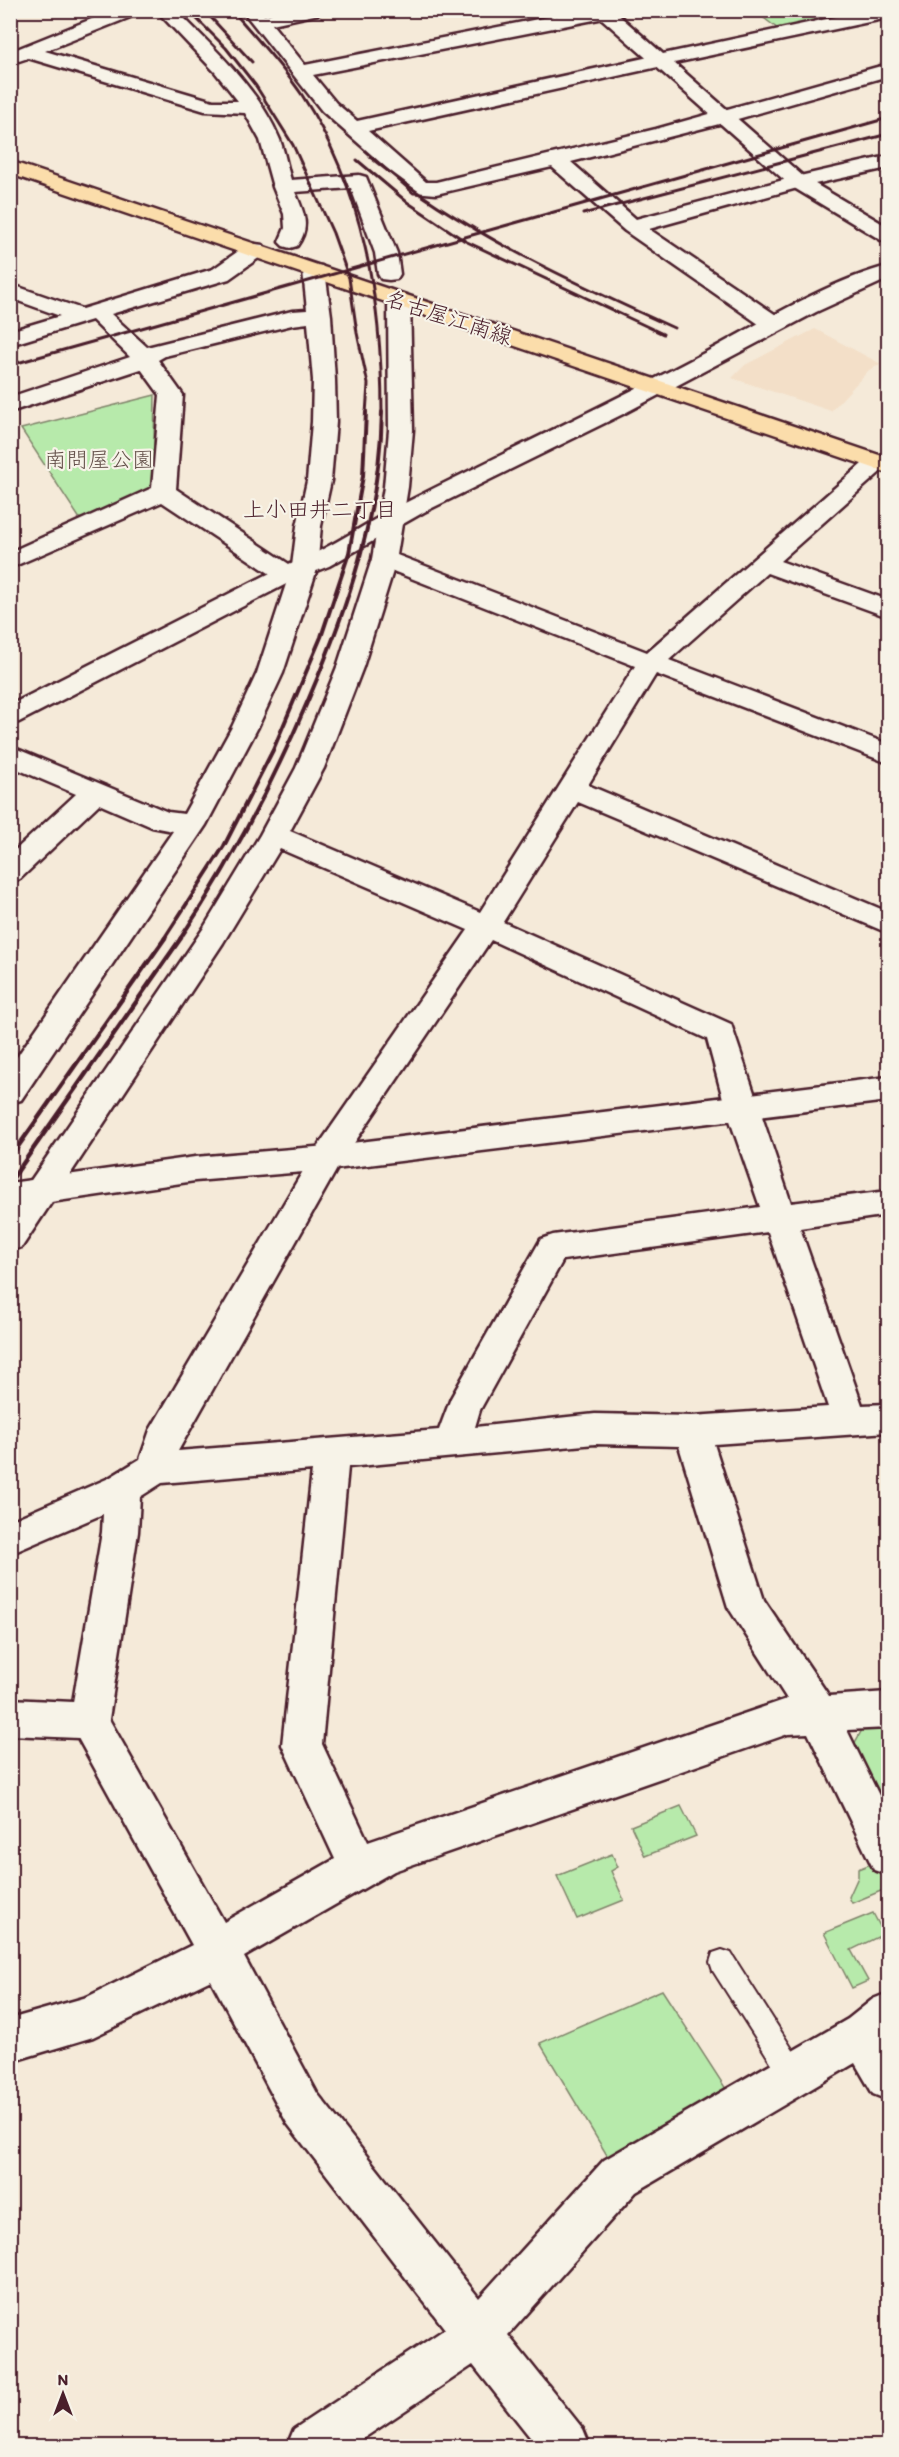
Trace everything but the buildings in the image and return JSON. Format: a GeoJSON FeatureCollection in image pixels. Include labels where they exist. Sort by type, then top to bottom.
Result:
{"type":"FeatureCollection","features":[{"type":"Feature","properties":{"kind":"main road"},"geometry":{"type":"LineString","coordinates":[[10,150],[334,256]]}},
{"type":"Feature","properties":{"kind":"main road","name":"名古屋江南線"},"geometry":{"type":"LineString","coordinates":[[10,167],[314,271],[404,291],[659,377],[885,458]]}},
{"type":"Feature","properties":{"kind":"main road","name":"名古屋江南線"},"geometry":{"type":"LineString","coordinates":[[367,267],[389,274],[404,291]]}},
{"type":"Feature","properties":{"kind":"main road"},"geometry":{"type":"LineString","coordinates":[[682,374],[885,458]]}},
{"type":"Feature","properties":{"kind":"street"},"geometry":{"type":"LineString","coordinates":[[19,56],[132,10]]}},
{"type":"Feature","properties":{"kind":"street"},"geometry":{"type":"LineString","coordinates":[[165,10],[202,46],[251,108],[268,135],[283,187],[297,222],[297,233],[290,242]]}},
{"type":"Feature","properties":{"kind":"street"},"geometry":{"type":"LineString","coordinates":[[255,16],[313,10]]}},
{"type":"Feature","properties":{"kind":"street"},"geometry":{"type":"LineString","coordinates":[[300,72],[603,11],[798,182],[888,236]]}},
{"type":"Feature","properties":{"kind":"street"},"geometry":{"type":"LineString","coordinates":[[354,128],[888,12]]}},
{"type":"Feature","properties":{"kind":"street"},"geometry":{"type":"LineString","coordinates":[[255,16],[329,107],[421,188],[436,188],[557,160],[726,117],[888,70]]}},
{"type":"Feature","properties":{"kind":"street"},"geometry":{"type":"LineString","coordinates":[[19,56],[212,107],[251,108]]}},
{"type":"Feature","properties":{"kind":"street"},"geometry":{"type":"LineString","coordinates":[[557,160],[632,227],[774,324]]}},
{"type":"Feature","properties":{"kind":"street"},"geometry":{"type":"LineString","coordinates":[[632,227],[798,182],[888,162]]}},
{"type":"Feature","properties":{"kind":"street"},"geometry":{"type":"LineString","coordinates":[[283,187],[359,181],[386,253],[389,274]]}},
{"type":"Feature","properties":{"kind":"street"},"geometry":{"type":"LineString","coordinates":[[10,338],[221,274],[255,250]]}},
{"type":"Feature","properties":{"kind":"street"},"geometry":{"type":"LineString","coordinates":[[10,1092],[192,825],[270,673],[319,481],[324,422],[324,380],[320,316],[314,271]]}},
{"type":"Feature","properties":{"kind":"street"},"geometry":{"type":"LineString","coordinates":[[10,716],[296,572],[390,519],[659,377],[682,374],[774,324],[888,272]]}},
{"type":"Feature","properties":{"kind":"street"},"geometry":{"type":"LineString","coordinates":[[10,290],[90,315],[145,358],[172,395],[164,492]]}},
{"type":"Feature","properties":{"kind":"street"},"geometry":{"type":"LineString","coordinates":[[10,1238],[213,936],[274,835],[309,768],[350,667],[384,559],[396,487],[401,430],[404,291]]}},
{"type":"Feature","properties":{"kind":"street"},"geometry":{"type":"LineString","coordinates":[[10,405],[132,365],[157,351],[291,318],[320,316]]}},
{"type":"Feature","properties":{"kind":"street"},"geometry":{"type":"LineString","coordinates":[[566,2446],[477,2335],[302,2108],[218,1951],[89,1721],[120,1532],[138,1478],[162,1441],[327,1158],[486,926],[650,663],[885,458]]}},
{"type":"Feature","properties":{"kind":"street"},"geometry":{"type":"LineString","coordinates":[[164,492],[296,572]]}},
{"type":"Feature","properties":{"kind":"street"},"geometry":{"type":"LineString","coordinates":[[10,561],[164,492]]}},
{"type":"Feature","properties":{"kind":"street"},"geometry":{"type":"LineString","coordinates":[[384,559],[888,754]]}},
{"type":"Feature","properties":{"kind":"street"},"geometry":{"type":"LineString","coordinates":[[762,563],[888,609]]}},
{"type":"Feature","properties":{"kind":"street"},"geometry":{"type":"LineString","coordinates":[[10,754],[162,820],[192,825]]}},
{"type":"Feature","properties":{"kind":"street"},"geometry":{"type":"LineString","coordinates":[[573,789],[888,923]]}},
{"type":"Feature","properties":{"kind":"street"},"geometry":{"type":"LineString","coordinates":[[10,872],[94,792]]}},
{"type":"Feature","properties":{"kind":"street"},"geometry":{"type":"LineString","coordinates":[[274,835],[486,926],[720,1032],[741,1106],[850,1421]]}},
{"type":"Feature","properties":{"kind":"street"},"geometry":{"type":"LineString","coordinates":[[10,1196],[195,1169],[327,1158],[888,1089]]}},
{"type":"Feature","properties":{"kind":"street"},"geometry":{"type":"LineString","coordinates":[[453,1444],[463,1408],[553,1248],[888,1203]]}},
{"type":"Feature","properties":{"kind":"street"},"geometry":{"type":"LineString","coordinates":[[10,1538],[138,1478],[332,1454],[595,1430],[692,1431],[888,1418]]}},
{"type":"Feature","properties":{"kind":"street"},"geometry":{"type":"LineString","coordinates":[[692,1431],[747,1607],[819,1714],[888,1856]]}},
{"type":"Feature","properties":{"kind":"street"},"geometry":{"type":"LineString","coordinates":[[332,1454],[302,1744],[360,1867]]}},
{"type":"Feature","properties":{"kind":"street"},"geometry":{"type":"LineString","coordinates":[[10,2042],[93,2016],[218,1951],[360,1867],[385,1856],[788,1716],[888,1710]]}},
{"type":"Feature","properties":{"kind":"street"},"geometry":{"type":"LineString","coordinates":[[10,1717],[89,1721]]}},
{"type":"Feature","properties":{"kind":"street"},"geometry":{"type":"LineString","coordinates":[[311,2446],[477,2335],[620,2176],[794,2075],[875,2024],[888,2079]]}},
{"type":"Feature","properties":{"kind":"lane"},"geometry":{"type":"LineString","coordinates":[[722,1962],[794,2075]]}},
{"type":"Feature","properties":{"kind":"shaded area"},"geometry":{"type":"Polygon","coordinates":[[[815,329],[881,364],[869,370],[831,411],[732,378],[745,365],[815,329]]]}},
{"type":"Feature","properties":{"kind":"green space"},"geometry":{"type":"Polygon","coordinates":[[[755,11],[864,11],[778,29],[755,11]]]}},
{"type":"Feature","properties":{"kind":"green space","name":"南問屋公園"},"geometry":{"type":"Polygon","coordinates":[[[155,395],[153,489],[80,519],[21,429],[155,395]]]}},
{"type":"Feature","properties":{"kind":"green space"},"geometry":{"type":"Polygon","coordinates":[[[888,1728],[888,1807],[853,1746],[862,1730],[888,1728]]]}},
{"type":"Feature","properties":{"kind":"green space"},"geometry":{"type":"Polygon","coordinates":[[[681,1806],[696,1836],[645,1856],[631,1826],[681,1806]]]}},
{"type":"Feature","properties":{"kind":"green space"},"geometry":{"type":"Polygon","coordinates":[[[612,1854],[618,1867],[611,1871],[624,1900],[577,1919],[557,1876],[612,1854]]]}},
{"type":"Feature","properties":{"kind":"green space"},"geometry":{"type":"Polygon","coordinates":[[[876,1862],[888,1888],[852,1903],[849,1897],[858,1877],[858,1869],[876,1862]]]}},
{"type":"Feature","properties":{"kind":"green space"},"geometry":{"type":"Polygon","coordinates":[[[873,1913],[884,1934],[851,1950],[868,1981],[852,1988],[824,1933],[873,1913]]]}},
{"type":"Feature","properties":{"kind":"green space"},"geometry":{"type":"Polygon","coordinates":[[[662,1990],[728,2092],[611,2162],[540,2043],[662,1990]]]}},
{"type":"Feature","properties":{"kind":"railway"},"geometry":{"type":"LineString","coordinates":[[188,10],[226,48],[256,86],[293,145],[333,233],[346,270]]}},
{"type":"Feature","properties":{"kind":"railway"},"geometry":{"type":"LineString","coordinates":[[204,10],[252,62]]}},
{"type":"Feature","properties":{"kind":"railway"},"geometry":{"type":"LineString","coordinates":[[232,10],[294,84],[323,131],[341,169],[355,208],[368,264]]}},
{"type":"Feature","properties":{"kind":"railway"},"geometry":{"type":"LineString","coordinates":[[481,232],[888,118]]}},
{"type":"Feature","properties":{"kind":"railway"},"geometry":{"type":"LineString","coordinates":[[583,214],[888,134]]}},
{"type":"Feature","properties":{"kind":"railway"},"geometry":{"type":"LineString","coordinates":[[370,157],[405,184],[481,232]]}},
{"type":"Feature","properties":{"kind":"railway"},"geometry":{"type":"LineString","coordinates":[[357,160],[407,202],[461,238]]}},
{"type":"Feature","properties":{"kind":"railway"},"geometry":{"type":"LineString","coordinates":[[461,238],[481,232]]}},
{"type":"Feature","properties":{"kind":"railway"},"geometry":{"type":"LineString","coordinates":[[481,232],[555,272],[674,328]]}},
{"type":"Feature","properties":{"kind":"railway"},"geometry":{"type":"LineString","coordinates":[[368,264],[461,238]]}},
{"type":"Feature","properties":{"kind":"railway"},"geometry":{"type":"LineString","coordinates":[[461,238],[663,334]]}},
{"type":"Feature","properties":{"kind":"railway"},"geometry":{"type":"LineString","coordinates":[[346,270],[368,264]]}},
{"type":"Feature","properties":{"kind":"railway"},"geometry":{"type":"LineString","coordinates":[[368,264],[378,330],[382,413]]}},
{"type":"Feature","properties":{"kind":"railway"},"geometry":{"type":"LineString","coordinates":[[10,365],[346,270]]}},
{"type":"Feature","properties":{"kind":"railway"},"geometry":{"type":"LineString","coordinates":[[346,270],[368,384],[366,414]]}},
{"type":"Feature","properties":{"kind":"railway"},"geometry":{"type":"LineString","coordinates":[[164,939],[224,846],[273,750],[321,637],[349,553],[363,476],[366,412]]}},
{"type":"Feature","properties":{"kind":"railway"},"geometry":{"type":"LineString","coordinates":[[180,939],[234,852],[266,792],[309,698],[337,629],[368,523],[380,450],[382,413]]}},
{"type":"Feature","properties":{"kind":"railway"},"geometry":{"type":"LineString","coordinates":[[10,1158],[165,938]]}},
{"type":"Feature","properties":{"kind":"railway"},"geometry":{"type":"LineString","coordinates":[[10,1182],[181,938]]}},
{"type":"Feature","properties":{"kind":"district","name":"上小田井二丁目"},"geometry":{"type":"Point","coordinates":[320,509]}}]}
